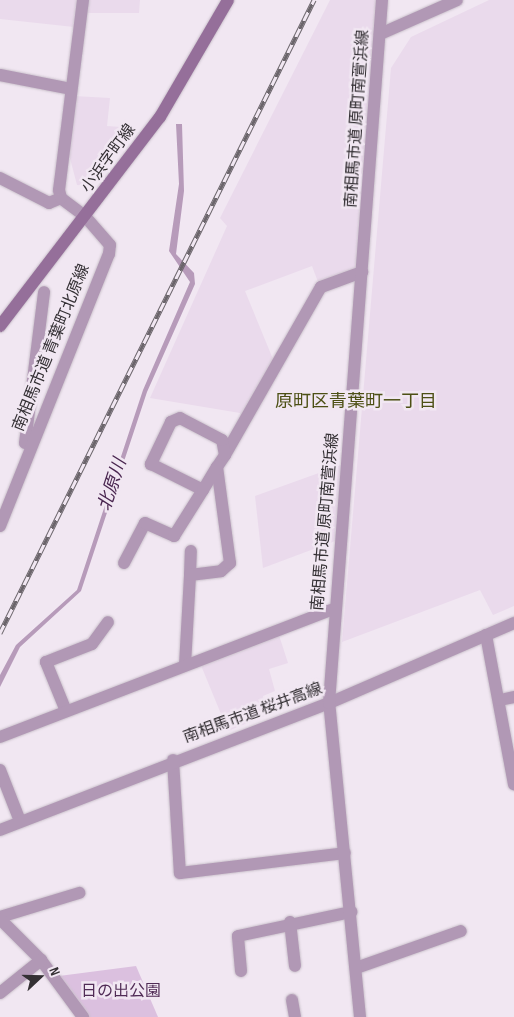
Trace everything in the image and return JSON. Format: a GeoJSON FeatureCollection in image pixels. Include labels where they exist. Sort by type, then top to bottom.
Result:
{"type":"FeatureCollection","features":[{"type":"Feature","properties":{"kind":"main road","name":"小浜字町線"},"geometry":{"type":"LineString","coordinates":[[0,326],[86,217],[160,117],[225,1]]}},
{"type":"Feature","properties":{"kind":"street"},"geometry":{"type":"LineString","coordinates":[[60,198],[71,90],[83,0]]}},
{"type":"Feature","properties":{"kind":"street","name":"南相馬市道 原町南萱浜線"},"geometry":{"type":"LineString","coordinates":[[360,1017],[329,703],[382,0]]}},
{"type":"Feature","properties":{"kind":"street"},"geometry":{"type":"LineString","coordinates":[[380,34],[457,0]]}},
{"type":"Feature","properties":{"kind":"street"},"geometry":{"type":"LineString","coordinates":[[0,75],[71,90]]}},
{"type":"Feature","properties":{"kind":"street"},"geometry":{"type":"LineString","coordinates":[[0,178],[49,203],[60,198]]}},
{"type":"Feature","properties":{"kind":"street"},"geometry":{"type":"LineString","coordinates":[[60,198],[86,217]]}},
{"type":"Feature","properties":{"kind":"street","name":"南相馬市道 青葉町北原線"},"geometry":{"type":"LineString","coordinates":[[0,526],[108,254],[110,244],[86,217]]}},
{"type":"Feature","properties":{"kind":"street"},"geometry":{"type":"LineString","coordinates":[[124,563],[145,523],[174,536],[226,455],[321,287],[362,272]]}},
{"type":"Feature","properties":{"kind":"street"},"geometry":{"type":"LineString","coordinates":[[25,460],[44,292]]}},
{"type":"Feature","properties":{"kind":"street"},"geometry":{"type":"LineString","coordinates":[[203,490],[151,464],[170,422],[180,418],[222,440],[226,455]]}},
{"type":"Feature","properties":{"kind":"street"},"geometry":{"type":"LineString","coordinates":[[190,574],[221,571],[230,563],[217,467]]}},
{"type":"Feature","properties":{"kind":"street"},"geometry":{"type":"LineString","coordinates":[[185,665],[191,552]]}},
{"type":"Feature","properties":{"kind":"street"},"geometry":{"type":"LineString","coordinates":[[0,737],[336,608]]}},
{"type":"Feature","properties":{"kind":"street"},"geometry":{"type":"LineString","coordinates":[[66,711],[46,662],[92,644],[108,622]]}},
{"type":"Feature","properties":{"kind":"street","name":"南相馬市道 桜井高線"},"geometry":{"type":"LineString","coordinates":[[0,830],[173,760],[329,703],[514,623]]}},
{"type":"Feature","properties":{"kind":"street"},"geometry":{"type":"LineString","coordinates":[[486,635],[500,700],[514,784]]}},
{"type":"Feature","properties":{"kind":"street"},"geometry":{"type":"LineString","coordinates":[[500,700],[514,697]]}},
{"type":"Feature","properties":{"kind":"street"},"geometry":{"type":"LineString","coordinates":[[173,760],[180,873],[345,853]]}},
{"type":"Feature","properties":{"kind":"street"},"geometry":{"type":"LineString","coordinates":[[0,770],[20,821]]}},
{"type":"Feature","properties":{"kind":"street"},"geometry":{"type":"LineString","coordinates":[[79,893],[0,918],[41,960],[83,1017]]}},
{"type":"Feature","properties":{"kind":"street"},"geometry":{"type":"LineString","coordinates":[[241,971],[238,936],[290,922],[351,912]]}},
{"type":"Feature","properties":{"kind":"street"},"geometry":{"type":"LineString","coordinates":[[290,922],[295,966]]}},
{"type":"Feature","properties":{"kind":"street"},"geometry":{"type":"LineString","coordinates":[[356,968],[460,931]]}},
{"type":"Feature","properties":{"kind":"street"},"geometry":{"type":"LineString","coordinates":[[0,993],[41,960]]}},
{"type":"Feature","properties":{"kind":"street"},"geometry":{"type":"LineString","coordinates":[[292,1000],[294,1017]]}},
{"type":"Feature","properties":{"kind":"shaded area"},"geometry":{"type":"Polygon","coordinates":[[[0,0],[140,0],[139,13],[78,13],[74,27],[0,19],[0,0]]]}},
{"type":"Feature","properties":{"kind":"shaded area"},"geometry":{"type":"Polygon","coordinates":[[[330,0],[376,0],[357,269],[318,282],[312,266],[245,291],[275,364],[240,424],[240,413],[150,398],[227,226],[220,218],[330,0]]]}},
{"type":"Feature","properties":{"kind":"shaded area"},"geometry":{"type":"Polygon","coordinates":[[[489,0],[514,0],[514,606],[493,615],[480,590],[342,642],[391,68],[411,37],[489,0]]]}},
{"type":"Feature","properties":{"kind":"shaded area"},"geometry":{"type":"Polygon","coordinates":[[[74,96],[110,98],[107,126],[135,128],[91,186],[77,185],[67,147],[74,96]]]}},
{"type":"Feature","properties":{"kind":"shaded area"},"geometry":{"type":"Polygon","coordinates":[[[341,465],[335,541],[263,568],[255,496],[341,465]]]}},
{"type":"Feature","properties":{"kind":"shaded area"},"geometry":{"type":"Polygon","coordinates":[[[278,632],[288,663],[269,669],[275,691],[263,696],[267,715],[228,731],[200,663],[278,632]]]}},
{"type":"Feature","properties":{"kind":"green space","name":"日の出公園"},"geometry":{"type":"Polygon","coordinates":[[[136,966],[158,1017],[89,1017],[59,976],[136,966]]]}},
{"type":"Feature","properties":{"kind":"water","name":"北原川"},"geometry":{"type":"Polygon","coordinates":[[[176,124],[182,124],[184,191],[176,254],[194,273],[195,284],[147,392],[81,591],[20,647],[0,687],[0,675],[16,645],[77,590],[143,390],[190,282],[169,251],[179,184],[176,124]]]}},
{"type":"Feature","properties":{"kind":"railway"},"geometry":{"type":"LineString","coordinates":[[0,633],[314,0]]}},
{"type":"Feature","properties":{"kind":"district","name":"原町区青葉町一丁目"},"geometry":{"type":"Point","coordinates":[356,402]}}]}
